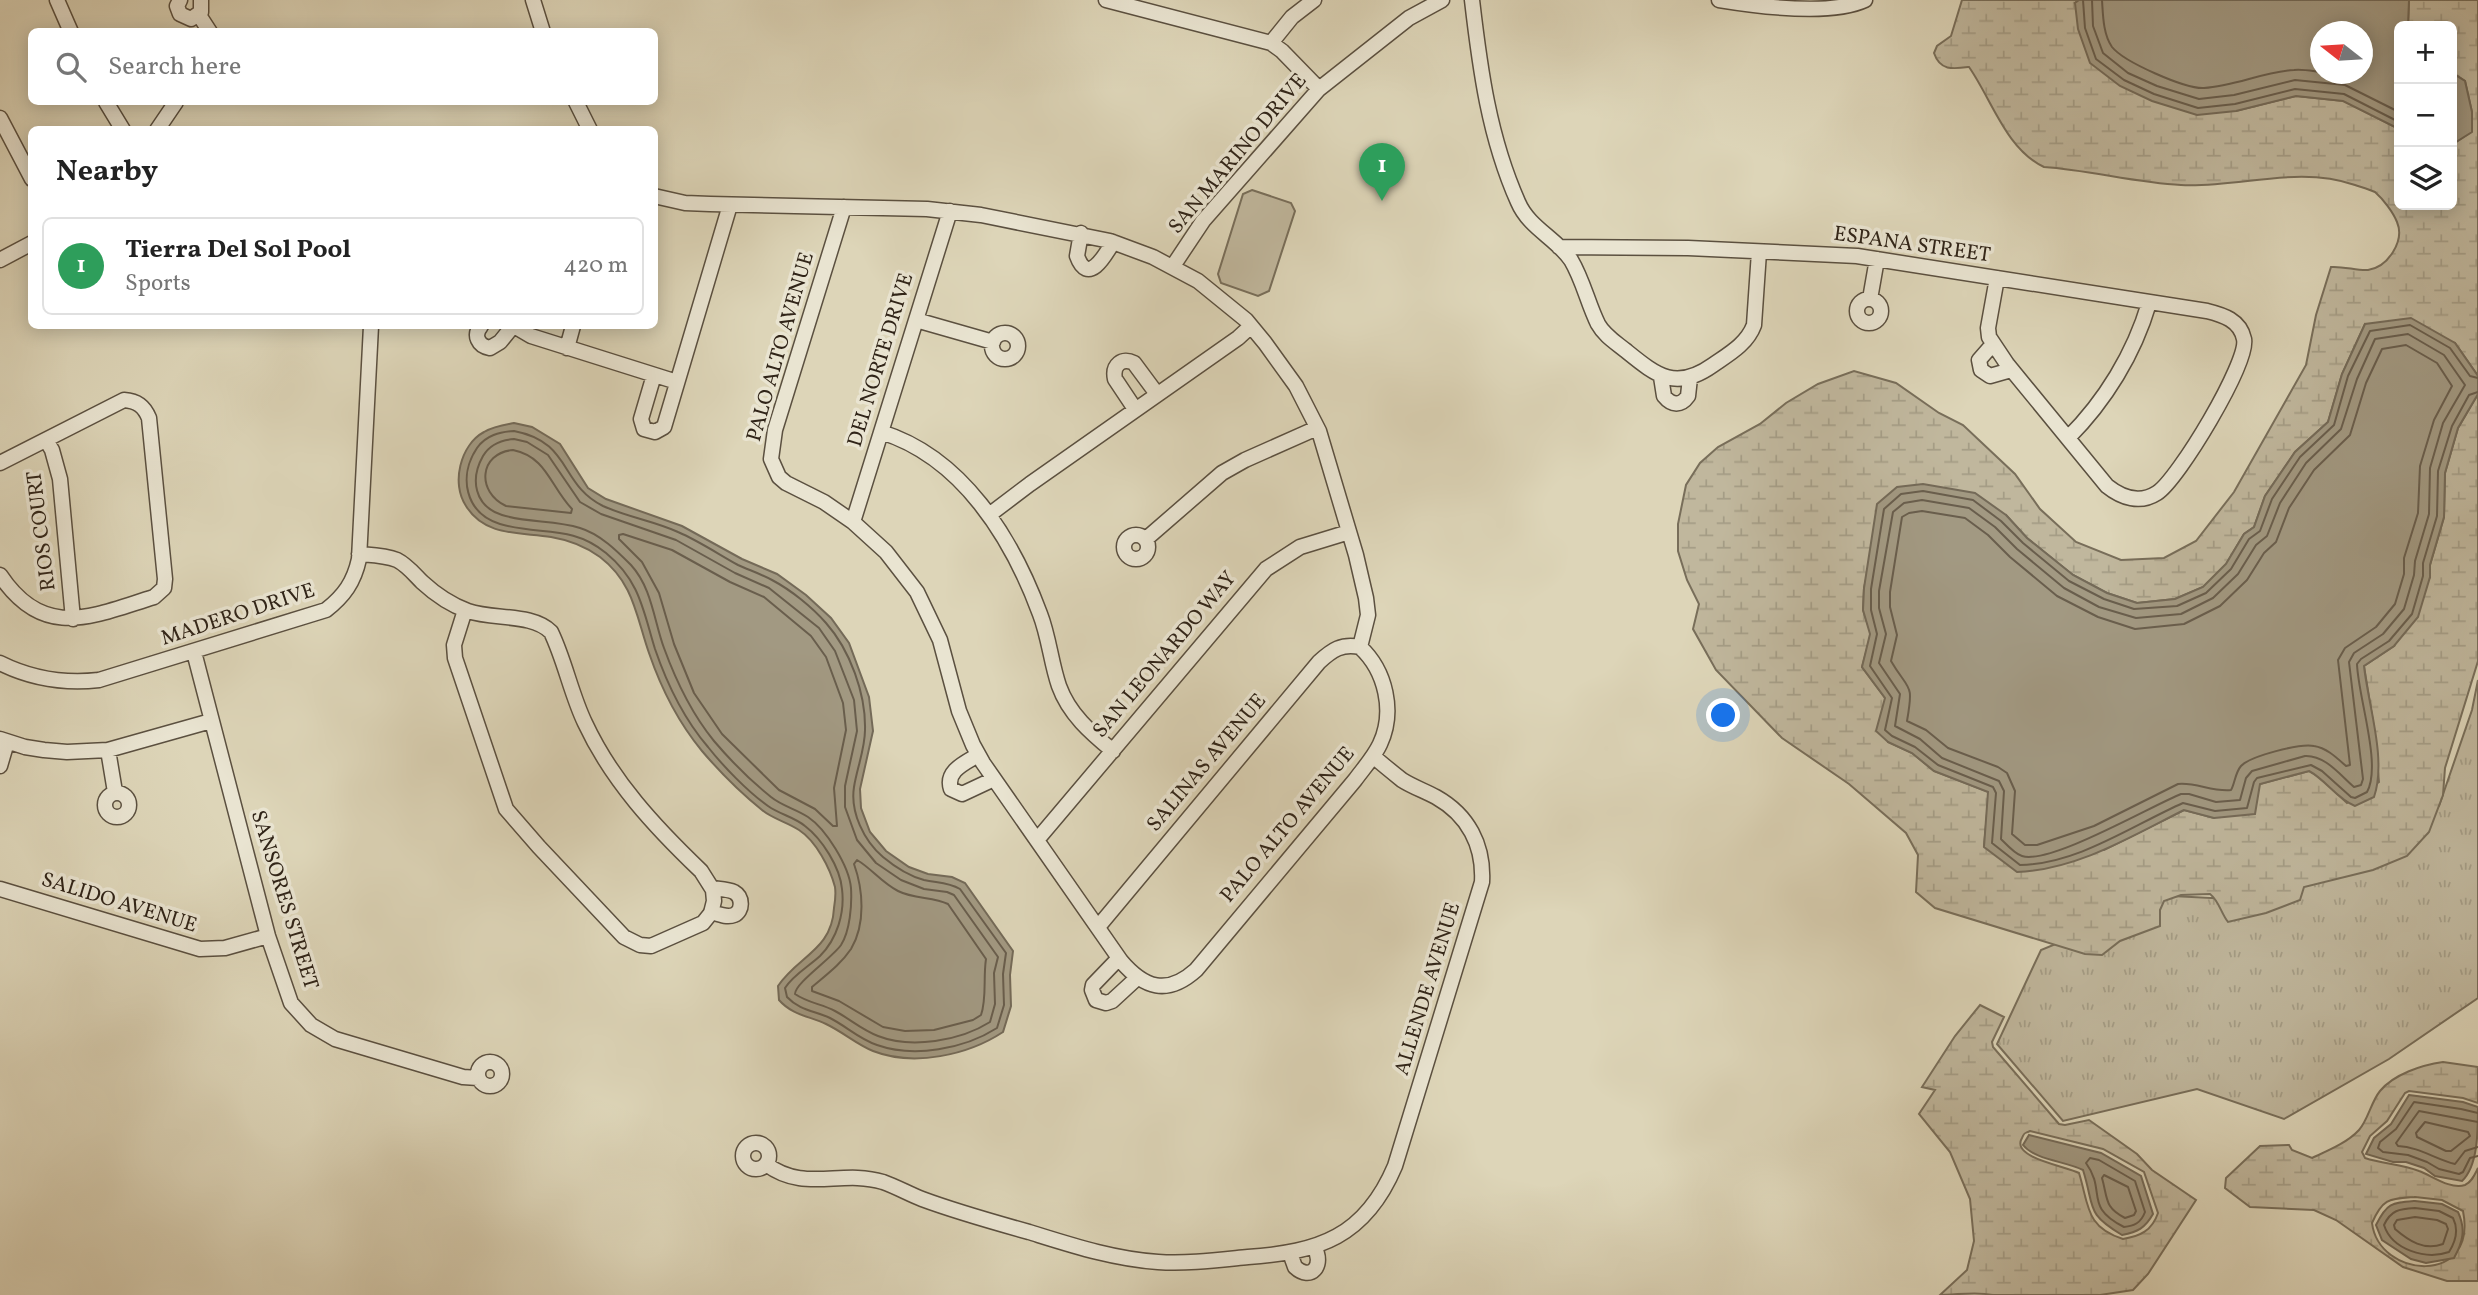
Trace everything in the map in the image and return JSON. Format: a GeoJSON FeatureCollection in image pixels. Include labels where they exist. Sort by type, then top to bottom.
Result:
{"type":"FeatureCollection","features":[{"type":"Feature","properties":{"kind":"street"},"geometry":{"type":"LineString","coordinates":[[57,0],[69,28]]}},
{"type":"Feature","properties":{"kind":"street"},"geometry":{"type":"LineString","coordinates":[[180,0],[178,10],[183,17],[191,19],[199,15],[201,0]]}},
{"type":"Feature","properties":{"kind":"street"},"geometry":{"type":"LineString","coordinates":[[533,0],[542,28]]}},
{"type":"Feature","properties":{"kind":"street"},"geometry":{"type":"LineString","coordinates":[[1106,0],[1271,43],[1319,89]]}},
{"type":"Feature","properties":{"kind":"street"},"geometry":{"type":"LineString","coordinates":[[1271,43],[1292,17],[1314,0]]}},
{"type":"Feature","properties":{"kind":"street","name":"SAN MARINO DRIVE"},"geometry":{"type":"LineString","coordinates":[[1173,266],[1203,221],[1319,89],[1409,18],[1442,0]]}},
{"type":"Feature","properties":{"kind":"street"},"geometry":{"type":"LineString","coordinates":[[1472,0],[1484,94],[1517,201],[1534,225],[1570,260],[1603,332],[1661,377],[1690,378],[1702,373],[1736,349],[1751,333],[1754,325],[1759,252]]}},
{"type":"Feature","properties":{"kind":"street"},"geometry":{"type":"LineString","coordinates":[[1719,0],[1809,8],[1832,8],[1862,1]]}},
{"type":"Feature","properties":{"kind":"street"},"geometry":{"type":"LineString","coordinates":[[199,15],[207,28]]}},
{"type":"Feature","properties":{"kind":"street"},"geometry":{"type":"LineString","coordinates":[[108,105],[121,126]]}},
{"type":"Feature","properties":{"kind":"street"},"geometry":{"type":"LineString","coordinates":[[160,126],[174,105]]}},
{"type":"Feature","properties":{"kind":"street"},"geometry":{"type":"LineString","coordinates":[[578,105],[588,126]]}},
{"type":"Feature","properties":{"kind":"street"},"geometry":{"type":"LineString","coordinates":[[0,118],[5,141],[28,173]]}},
{"type":"Feature","properties":{"kind":"street"},"geometry":{"type":"LineString","coordinates":[[658,197],[685,203],[950,211],[1081,233],[1113,242],[1173,266],[1198,281],[1251,326],[1296,386],[1317,428],[1330,462],[1368,615],[1360,647]]}},
{"type":"Feature","properties":{"kind":"street"},"geometry":{"type":"LineString","coordinates":[[654,374],[641,419],[641,424],[649,432],[664,427],[730,205]]}},
{"type":"Feature","properties":{"kind":"street","name":"PALO ALTO AVENUE"},"geometry":{"type":"LineString","coordinates":[[844,207],[775,430],[771,459],[779,477],[786,483],[824,502],[853,522],[886,552],[917,592],[940,640],[959,710],[978,755],[1119,958],[1137,978],[1151,985],[1172,985],[1196,970],[1373,756],[1385,731],[1387,699],[1385,687],[1370,656],[1360,647]]}},
{"type":"Feature","properties":{"kind":"street","name":"DEL NORTE DRIVE"},"geometry":{"type":"LineString","coordinates":[[853,522],[950,211]]}},
{"type":"Feature","properties":{"kind":"street"},"geometry":{"type":"LineString","coordinates":[[1081,233],[1076,256],[1083,266],[1089,268],[1100,264],[1113,242]]}},
{"type":"Feature","properties":{"kind":"street"},"geometry":{"type":"LineString","coordinates":[[0,260],[28,245]]}},
{"type":"Feature","properties":{"kind":"street","name":"ESPANA STREET"},"geometry":{"type":"LineString","coordinates":[[1559,247],[1688,248],[1857,256],[2222,315],[2230,318],[2237,326],[2244,339],[2240,361],[2225,393],[2188,457],[2158,493],[2145,499],[2119,495],[2107,486],[2068,438]]}},
{"type":"Feature","properties":{"kind":"street"},"geometry":{"type":"LineString","coordinates":[[1870,299],[1877,259]]}},
{"type":"Feature","properties":{"kind":"street"},"geometry":{"type":"LineString","coordinates":[[1997,278],[1988,328],[1989,337],[2011,370],[2068,438],[2097,405],[2116,376],[2134,345],[2149,303]]}},
{"type":"Feature","properties":{"kind":"street"},"geometry":{"type":"LineString","coordinates":[[916,320],[993,342]]}},
{"type":"Feature","properties":{"kind":"street"},"geometry":{"type":"LineString","coordinates":[[989,515],[1238,338],[1251,326]]}},
{"type":"Feature","properties":{"kind":"street","name":"MADERO DRIVE"},"geometry":{"type":"LineString","coordinates":[[0,663],[29,676],[75,683],[125,673],[194,652],[326,610],[339,600],[350,586],[359,554],[371,329]]}},
{"type":"Feature","properties":{"kind":"street"},"geometry":{"type":"LineString","coordinates":[[479,329],[477,339],[490,348],[496,346],[511,329]]}},
{"type":"Feature","properties":{"kind":"street"},"geometry":{"type":"LineString","coordinates":[[519,329],[531,337],[677,382]]}},
{"type":"Feature","properties":{"kind":"street"},"geometry":{"type":"LineString","coordinates":[[567,348],[572,329]]}},
{"type":"Feature","properties":{"kind":"street"},"geometry":{"type":"LineString","coordinates":[[1993,344],[1979,360],[1981,370],[1990,376],[2011,370]]}},
{"type":"Feature","properties":{"kind":"street"},"geometry":{"type":"LineString","coordinates":[[1135,409],[1115,379],[1118,363],[1134,363],[1157,394]]}},
{"type":"Feature","properties":{"kind":"street"},"geometry":{"type":"LineString","coordinates":[[1661,377],[1664,396],[1673,404],[1684,401],[1688,396],[1690,378]]}},
{"type":"Feature","properties":{"kind":"street"},"geometry":{"type":"LineString","coordinates":[[0,463],[124,400],[139,404],[149,418],[165,579],[164,588],[154,597],[93,616],[73,619],[44,614],[31,608],[9,588],[0,575]]}},
{"type":"Feature","properties":{"kind":"street"},"geometry":{"type":"LineString","coordinates":[[1146,539],[1222,473],[1317,428]]}},
{"type":"Feature","properties":{"kind":"street"},"geometry":{"type":"LineString","coordinates":[[881,432],[912,443],[932,456],[952,473],[989,515],[1014,553],[1029,586],[1047,632],[1059,686],[1070,708],[1083,725],[1113,751]]}},
{"type":"Feature","properties":{"kind":"street","name":"RIOS COURT"},"geometry":{"type":"LineString","coordinates":[[46,440],[52,450],[60,479],[73,619]]}},
{"type":"Feature","properties":{"kind":"street","name":"SAN LEONARDO WAY"},"geometry":{"type":"LineString","coordinates":[[1037,840],[1266,569],[1300,547],[1349,532]]}},
{"type":"Feature","properties":{"kind":"street"},"geometry":{"type":"LineString","coordinates":[[359,554],[385,556],[400,562],[438,595],[465,610],[495,617],[534,621],[551,632],[583,718],[607,766],[648,816],[701,871],[712,900],[730,916],[737,913],[740,898],[734,892],[712,900],[703,923],[659,944],[646,946],[632,943],[602,915],[510,816],[496,785],[455,658],[454,645],[465,610]]}},
{"type":"Feature","properties":{"kind":"street","name":"SALINAS AVENUE"},"geometry":{"type":"LineString","coordinates":[[1098,927],[1319,662],[1338,647],[1360,647]]}},
{"type":"Feature","properties":{"kind":"street","name":"SANSORES STREET"},"geometry":{"type":"LineString","coordinates":[[194,652],[268,936],[291,1003],[299,1014],[323,1034],[463,1077],[478,1078]]}},
{"type":"Feature","properties":{"kind":"street"},"geometry":{"type":"LineString","coordinates":[[0,766],[4,741],[25,747],[67,752],[108,750],[211,722]]}},
{"type":"Feature","properties":{"kind":"street"},"geometry":{"type":"LineString","coordinates":[[108,750],[115,792]]}},
{"type":"Feature","properties":{"kind":"street"},"geometry":{"type":"LineString","coordinates":[[978,755],[953,773],[949,781],[951,789],[962,794],[994,779]]}},
{"type":"Feature","properties":{"kind":"street","name":"ALLENDE AVENUE"},"geometry":{"type":"LineString","coordinates":[[766,1164],[779,1175],[805,1180],[870,1178],[992,1222],[1092,1251],[1136,1260],[1182,1262],[1290,1253],[1314,1247],[1339,1236],[1375,1203],[1387,1186],[1482,882],[1482,858],[1477,843],[1459,814],[1434,796],[1403,780],[1373,756]]}},
{"type":"Feature","properties":{"kind":"street","name":"SALIDO AVENUE"},"geometry":{"type":"LineString","coordinates":[[0,889],[200,949],[225,948],[268,936]]}},
{"type":"Feature","properties":{"kind":"street"},"geometry":{"type":"LineString","coordinates":[[1119,958],[1093,985],[1096,1000],[1106,1003],[1112,1001],[1137,978]]}},
{"type":"Feature","properties":{"kind":"street"},"geometry":{"type":"LineString","coordinates":[[1290,1253],[1299,1271],[1311,1272],[1319,1263],[1314,1247]]}},
{"type":"Feature","properties":{"kind":"green space"},"geometry":{"type":"Polygon","coordinates":[[[1962,0],[2079,0],[2075,3],[2236,111],[2296,96],[2344,101],[2394,126],[2394,210],[2457,210],[2457,141],[2471,132],[2472,112],[2465,81],[2457,75],[2457,21],[2408,21],[2409,0],[2478,0],[2478,376],[2455,343],[2365,324],[2342,374],[2328,422],[2295,452],[2265,496],[2254,527],[2244,534],[2226,564],[2203,587],[2175,599],[2137,603],[2107,593],[2073,575],[2027,538],[2006,515],[1867,575],[1864,588],[1863,610],[1871,634],[1862,667],[1885,698],[1888,742],[1912,753],[1934,771],[1989,792],[1984,846],[2104,850],[2184,810],[2214,818],[2260,784],[2309,771],[2347,803],[2379,782],[2364,666],[2394,646],[2430,577],[2430,565],[2444,517],[2445,473],[2458,428],[2478,394],[2478,661],[2445,768],[2443,795],[2429,832],[2407,856],[2373,870],[2304,887],[2300,900],[2266,913],[2228,922],[2210,894],[2181,895],[2164,901],[2160,910],[2160,926],[2120,941],[2102,955],[2085,954],[1935,908],[1916,892],[1918,855],[1906,833],[1849,784],[1782,738],[1716,670],[1693,629],[1699,604],[1687,580],[1678,551],[1678,524],[1686,485],[1700,463],[1718,447],[1760,424],[1786,403],[1818,384],[1854,371],[1896,383],[1939,413],[1963,425],[2015,474],[2040,509],[2076,542],[2121,560],[2164,558],[2196,541],[2234,492],[2306,365],[2316,315],[2331,267],[2364,270],[2375,268],[2388,259],[2397,245],[2397,222],[2375,192],[2334,179],[2290,177],[2181,185],[2044,167],[2031,159],[2010,136],[1969,67],[1948,68],[1937,59],[1934,53],[1937,46],[1951,36],[1962,0]]]}},
{"type":"Feature","properties":{"kind":"green space"},"geometry":{"type":"Polygon","coordinates":[[[1252,190],[1291,203],[1295,211],[1269,291],[1258,296],[1221,283],[1218,274],[1243,194],[1252,190]]]}},
{"type":"Feature","properties":{"kind":"green space"},"geometry":{"type":"Polygon","coordinates":[[[2478,680],[2478,998],[2389,1059],[2284,1119],[2197,1089],[2063,1121],[1997,1044],[2041,950],[2172,896],[2251,900],[2367,870],[2439,806],[2472,710],[2478,680]]]}},
{"type":"Feature","properties":{"kind":"green space"},"geometry":{"type":"Polygon","coordinates":[[[1980,1005],[2004,1017],[1992,1042],[1993,1047],[2059,1124],[2089,1120],[2137,1154],[2152,1170],[2196,1200],[2148,1274],[2133,1290],[2100,1295],[1940,1295],[1967,1270],[1974,1241],[1970,1199],[1950,1152],[1919,1114],[1935,1090],[1922,1087],[1955,1036],[1980,1005]],[[2030,1131],[2024,1134],[2020,1145],[2031,1156],[2079,1173],[2090,1214],[2101,1228],[2123,1239],[2140,1234],[2149,1228],[2158,1213],[2144,1172],[2103,1149],[2030,1131]]]}},
{"type":"Feature","properties":{"kind":"green space"},"geometry":{"type":"Polygon","coordinates":[[[2443,1062],[2478,1067],[2478,1103],[2463,1098],[2409,1091],[2387,1121],[2370,1136],[2362,1152],[2365,1158],[2412,1169],[2459,1186],[2467,1184],[2478,1168],[2478,1281],[2447,1281],[2403,1267],[2336,1220],[2314,1210],[2250,1207],[2225,1188],[2226,1178],[2260,1146],[2289,1145],[2292,1150],[2312,1158],[2343,1143],[2362,1126],[2377,1095],[2386,1085],[2409,1071],[2443,1062]],[[2415,1197],[2388,1201],[2372,1223],[2379,1242],[2391,1255],[2408,1264],[2426,1266],[2443,1263],[2456,1252],[2464,1235],[2463,1211],[2442,1200],[2415,1197]]]}},
{"type":"Feature","properties":{"kind":"water"},"geometry":{"type":"Polygon","coordinates":[[[2079,0],[2409,0],[2408,21],[2394,21],[2394,126],[2343,101],[2296,96],[2236,111],[2197,115],[2152,101],[2120,86],[2090,63],[2078,29],[2075,3],[2079,0]]]}},
{"type":"Feature","properties":{"kind":"water"},"geometry":{"type":"Polygon","coordinates":[[[2457,76],[2465,81],[2472,112],[2472,132],[2457,141],[2457,76]]]}},
{"type":"Feature","properties":{"kind":"water"},"geometry":{"type":"Polygon","coordinates":[[[2411,318],[2455,343],[2478,376],[2478,394],[2458,428],[2445,473],[2444,517],[2418,617],[2394,646],[2364,666],[2378,749],[2374,797],[2355,806],[2309,771],[2260,784],[2255,814],[2214,818],[2184,810],[2104,850],[2061,865],[2017,872],[1984,847],[1988,792],[1934,771],[1912,753],[1888,742],[1876,731],[1885,698],[1862,667],[1870,634],[1863,610],[1864,588],[1877,504],[1897,487],[1923,484],[1975,493],[2006,515],[2027,538],[2073,575],[2107,593],[2137,603],[2175,599],[2203,587],[2226,564],[2244,534],[2254,527],[2265,496],[2295,452],[2328,422],[2342,374],[2365,324],[2411,318]]]}},
{"type":"Feature","properties":{"kind":"water"},"geometry":{"type":"Polygon","coordinates":[[[514,423],[532,427],[560,444],[588,488],[606,499],[682,526],[742,559],[777,574],[831,618],[849,643],[869,697],[873,731],[860,789],[861,808],[870,832],[886,851],[909,867],[928,874],[952,877],[965,883],[1013,951],[1010,975],[1011,1006],[1003,1032],[974,1047],[940,1056],[889,1056],[867,1048],[826,1024],[795,1012],[779,1000],[778,986],[821,943],[832,922],[835,887],[830,872],[817,848],[805,835],[754,803],[693,740],[659,679],[627,589],[611,567],[594,553],[570,542],[493,528],[474,516],[466,506],[461,497],[459,476],[460,466],[469,446],[488,430],[514,423]]]}},
{"type":"Feature","properties":{"kind":"water"},"geometry":{"type":"Polygon","coordinates":[[[2409,1095],[2463,1102],[2478,1107],[2474,1157],[2462,1181],[2435,1176],[2424,1168],[2406,1162],[2393,1162],[2366,1154],[2374,1138],[2391,1124],[2409,1095]]]}},
{"type":"Feature","properties":{"kind":"water"},"geometry":{"type":"Polygon","coordinates":[[[2029,1135],[2101,1153],[2141,1176],[2153,1214],[2150,1219],[2141,1229],[2128,1234],[2122,1235],[2110,1227],[2093,1208],[2083,1170],[2028,1150],[2023,1145],[2029,1135]]]}},
{"type":"Feature","properties":{"kind":"water"},"geometry":{"type":"Polygon","coordinates":[[[2415,1201],[2442,1204],[2458,1212],[2462,1235],[2454,1258],[2426,1263],[2411,1259],[2382,1240],[2376,1225],[2383,1212],[2395,1204],[2415,1201]]]}},
{"type":"Feature","properties":{"kind":"place","name":"Tierra Del Sol Pool"},"geometry":{"type":"Point","coordinates":[1382,201]}}]}
